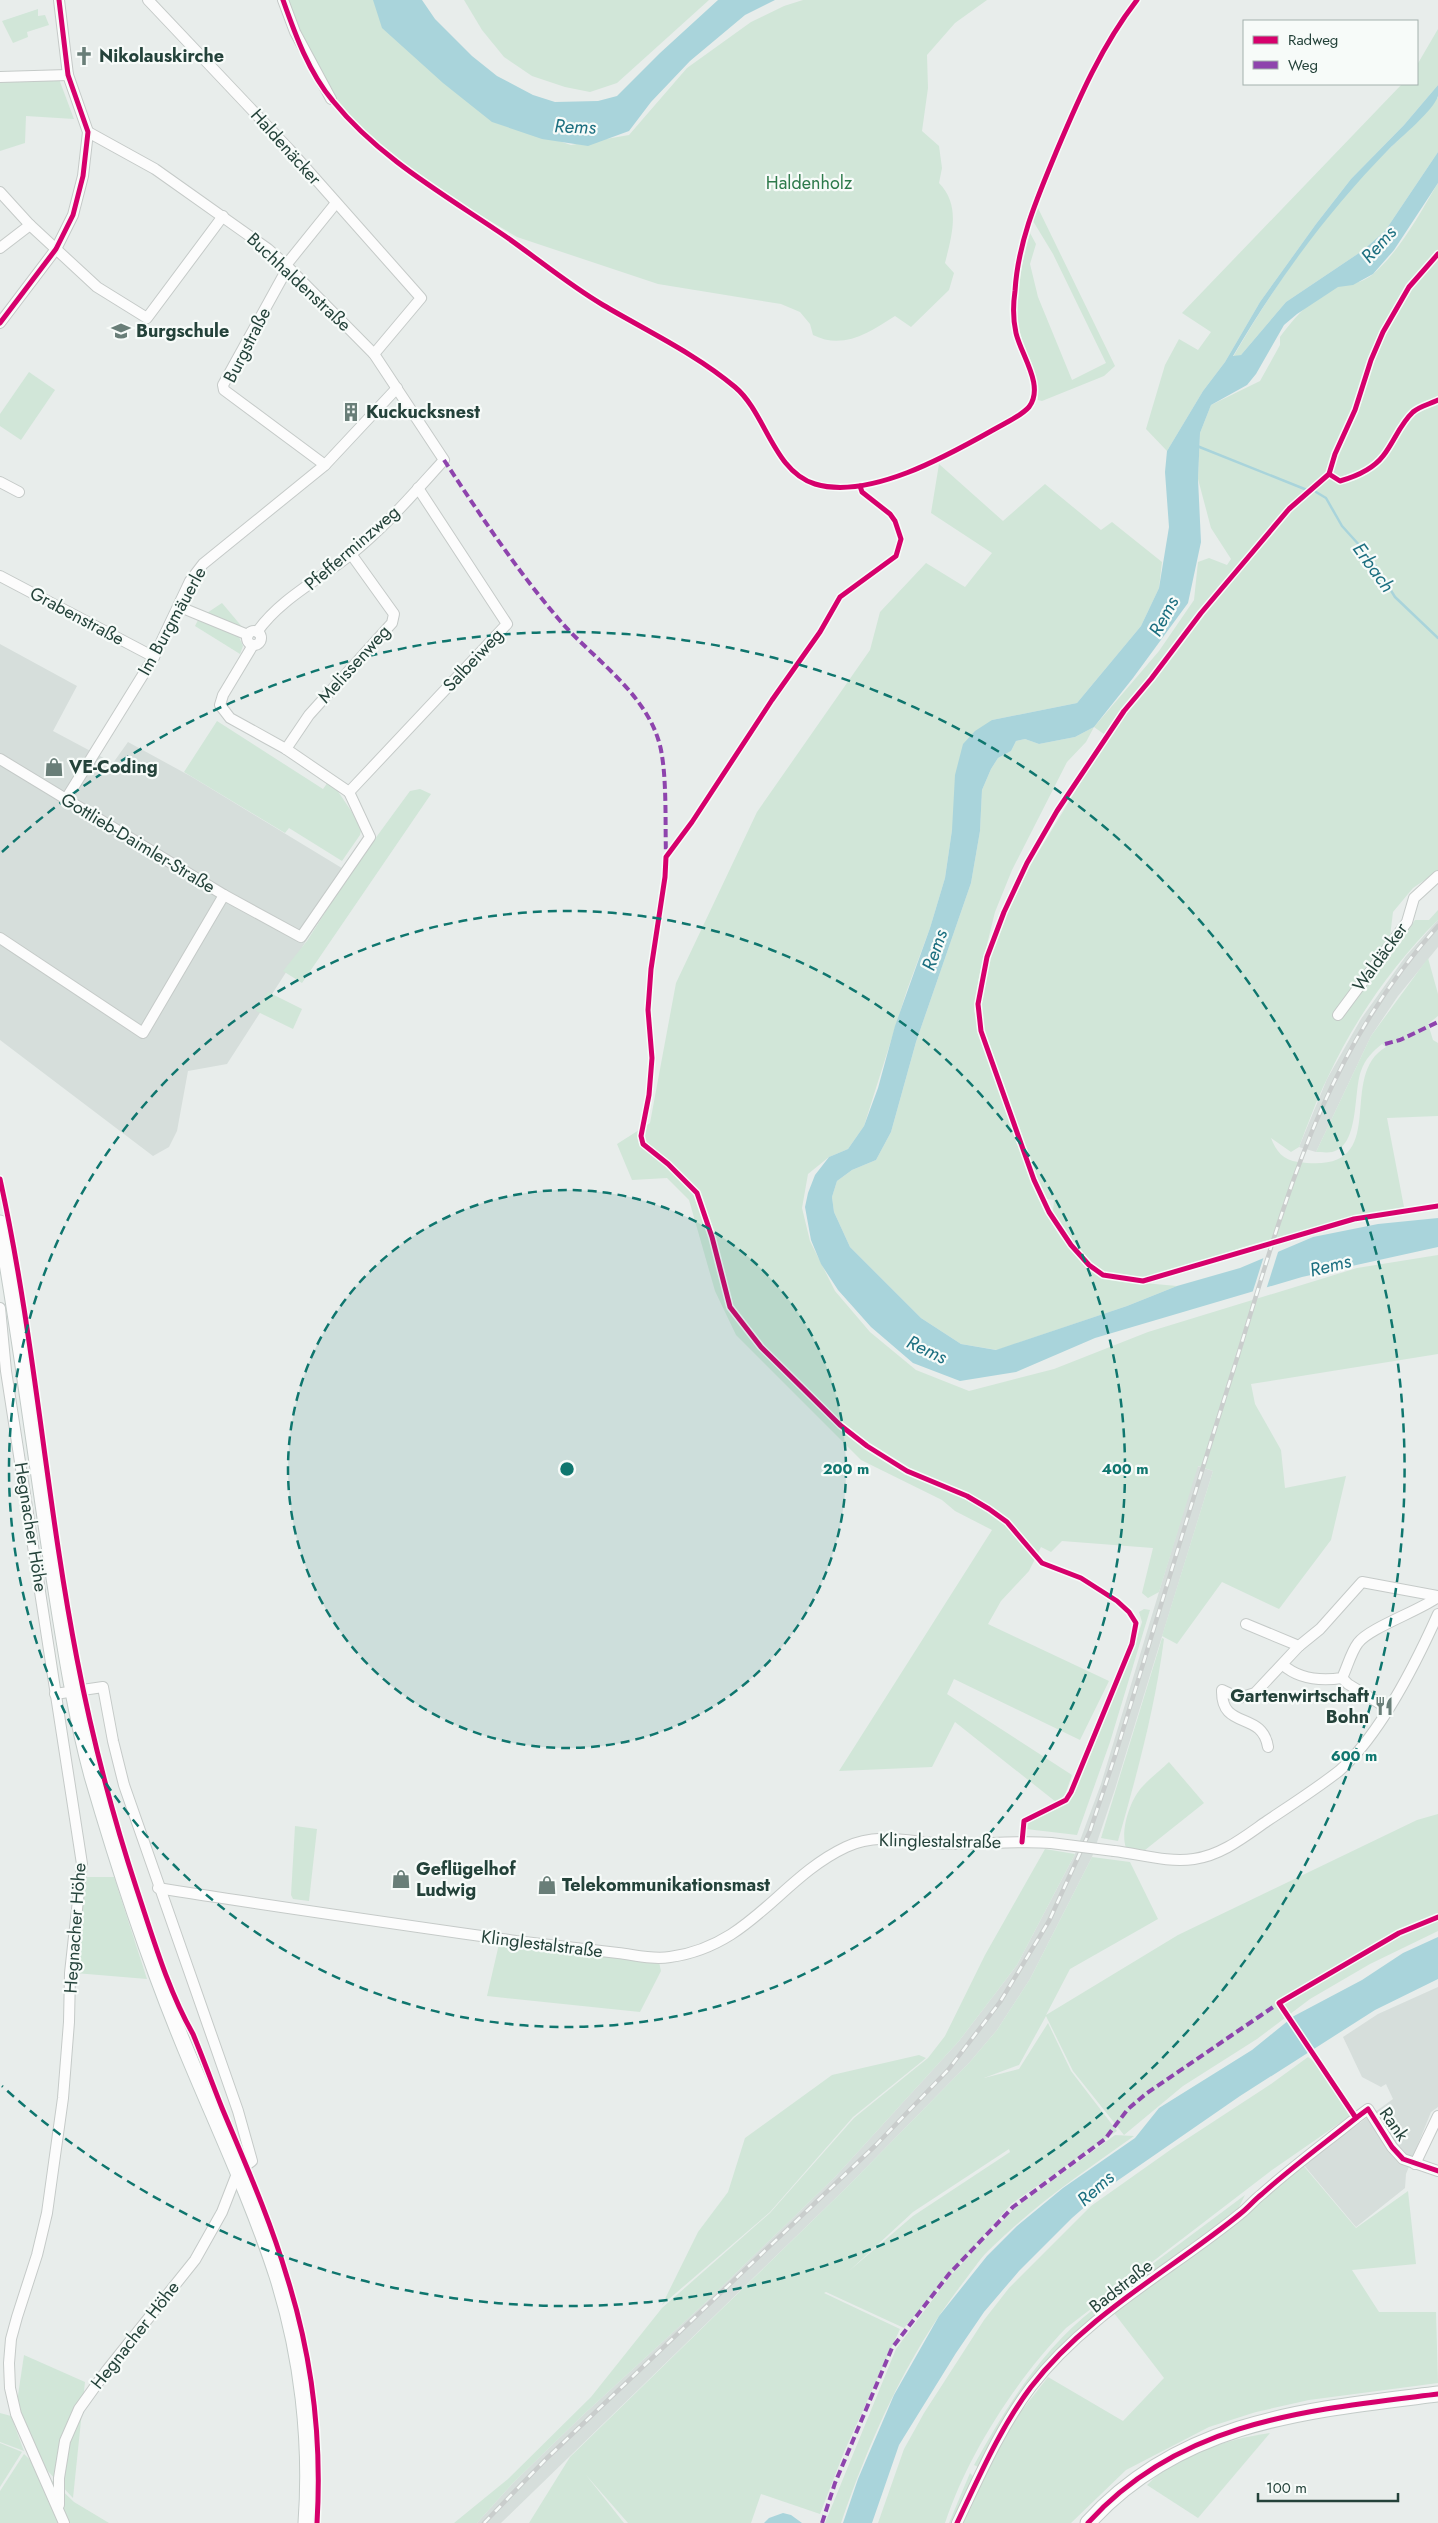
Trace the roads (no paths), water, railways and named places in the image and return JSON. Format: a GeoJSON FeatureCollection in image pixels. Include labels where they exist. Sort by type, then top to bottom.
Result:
{"type":"FeatureCollection","features":[{"type":"Feature","properties":{"kind":"main road","name":"Hegnacher Höhe"},"geometry":{"type":"LineString","coordinates":[[0,1223],[24,1368],[72,1690],[92,1774],[137,1924],[186,2048],[238,2171],[278,2279],[291,2330],[301,2386],[306,2439],[306,2523]]}},
{"type":"Feature","properties":{"kind":"main road"},"geometry":{"type":"LineString","coordinates":[[1088,2523],[1098,2512],[1146,2472],[1177,2454],[1227,2432],[1260,2421],[1300,2412],[1438,2394]]}},
{"type":"Feature","properties":{"kind":"street"},"geometry":{"type":"LineString","coordinates":[[0,324],[56,249],[73,215],[83,176],[88,132],[68,75],[59,0]]}},
{"type":"Feature","properties":{"kind":"street","name":"Haldenäcker"},"geometry":{"type":"LineString","coordinates":[[148,0],[289,149],[421,298],[374,354]]}},
{"type":"Feature","properties":{"kind":"street"},"geometry":{"type":"LineString","coordinates":[[283,0],[295,32],[331,100]]}},
{"type":"Feature","properties":{"kind":"street"},"geometry":{"type":"LineString","coordinates":[[0,77],[68,75]]}},
{"type":"Feature","properties":{"kind":"street","name":"Buchhaldenstraße"},"geometry":{"type":"LineString","coordinates":[[88,132],[155,169],[268,249],[374,354],[444,460]]}},
{"type":"Feature","properties":{"kind":"street"},"geometry":{"type":"LineString","coordinates":[[0,192],[30,225],[97,287],[147,318],[223,216]]}},
{"type":"Feature","properties":{"kind":"street","name":"Burgstraße"},"geometry":{"type":"LineString","coordinates":[[325,465],[224,390],[223,385],[287,267],[336,203]]}},
{"type":"Feature","properties":{"kind":"street"},"geometry":{"type":"LineString","coordinates":[[0,248],[30,225]]}},
{"type":"Feature","properties":{"kind":"street","name":"Im Burgmäuerle"},"geometry":{"type":"LineString","coordinates":[[66,799],[154,657],[180,607],[190,582],[203,564],[325,465],[397,388]]}},
{"type":"Feature","properties":{"kind":"street","name":"Pfefferminzweg"},"geometry":{"type":"LineString","coordinates":[[252,633],[282,605],[351,554],[384,524],[444,460]]}},
{"type":"Feature","properties":{"kind":"street"},"geometry":{"type":"LineString","coordinates":[[0,482],[19,492]]}},
{"type":"Feature","properties":{"kind":"street","name":"Salbeiweg"},"geometry":{"type":"LineString","coordinates":[[349,792],[507,624],[418,488]]}},
{"type":"Feature","properties":{"kind":"street","name":"Melissenweg"},"geometry":{"type":"LineString","coordinates":[[286,749],[309,715],[392,623],[394,614],[351,554]]}},
{"type":"Feature","properties":{"kind":"street","name":"Grabenstraße"},"geometry":{"type":"LineString","coordinates":[[0,576],[154,657]]}},
{"type":"Feature","properties":{"kind":"street"},"geometry":{"type":"LineString","coordinates":[[180,607],[252,633],[260,640],[253,645],[223,695],[220,705],[230,718],[286,749],[349,792]]}},
{"type":"Feature","properties":{"kind":"street","name":"Gottlieb-Daimler-Straße"},"geometry":{"type":"LineString","coordinates":[[0,759],[224,895],[301,937],[370,837],[349,792]]}},
{"type":"Feature","properties":{"kind":"street","name":"Waldäcker"},"geometry":{"type":"LineString","coordinates":[[1338,1015],[1407,922],[1414,898],[1438,876]]}},
{"type":"Feature","properties":{"kind":"street","name":"Gottlieb-Daimler-Straße"},"geometry":{"type":"LineString","coordinates":[[0,938],[143,1033],[224,895]]}},
{"type":"Feature","properties":{"kind":"street","name":"Hegnacher Höhe"},"geometry":{"type":"LineString","coordinates":[[0,1308],[6,1371],[82,1864],[71,1963],[63,2098],[47,2212],[37,2255],[11,2339],[9,2363],[10,2388],[16,2414],[64,2523]]}},
{"type":"Feature","properties":{"kind":"street"},"geometry":{"type":"LineString","coordinates":[[1268,1747],[1267,1738],[1262,1730],[1230,1714],[1222,1703],[1222,1690],[1239,1698],[1255,1693],[1299,1646],[1320,1630],[1362,1582],[1438,1596]]}},
{"type":"Feature","properties":{"kind":"street"},"geometry":{"type":"LineString","coordinates":[[1342,1678],[1358,1643],[1369,1633],[1414,1612],[1438,1596]]}},
{"type":"Feature","properties":{"kind":"street","name":"Klinglestalstraße"},"geometry":{"type":"LineString","coordinates":[[158,1888],[553,1946],[668,1958],[694,1953],[731,1935],[756,1917],[818,1864],[846,1847],[864,1840],[884,1838],[947,1844],[1051,1843],[1178,1860],[1192,1859],[1219,1852],[1291,1805],[1339,1770],[1368,1738],[1419,1656],[1438,1614]]}},
{"type":"Feature","properties":{"kind":"street"},"geometry":{"type":"LineString","coordinates":[[1246,1624],[1299,1646]]}},
{"type":"Feature","properties":{"kind":"street"},"geometry":{"type":"LineString","coordinates":[[1283,1665],[1292,1672],[1321,1681],[1342,1678]]}},
{"type":"Feature","properties":{"kind":"street"},"geometry":{"type":"LineString","coordinates":[[1342,1678],[1348,1684],[1387,1708]]}},
{"type":"Feature","properties":{"kind":"street"},"geometry":{"type":"LineString","coordinates":[[55,1694],[72,1690],[103,1687],[112,1741],[124,1785],[158,1888],[235,2102],[252,2161],[238,2171]]}},
{"type":"Feature","properties":{"kind":"street","name":"Rank"},"geometry":{"type":"LineString","coordinates":[[1356,2118],[1368,2109],[1392,2147],[1403,2159],[1438,2171]]}},
{"type":"Feature","properties":{"kind":"street"},"geometry":{"type":"LineString","coordinates":[[1415,2164],[1438,2116]]}},
{"type":"Feature","properties":{"kind":"street","name":"Badstraße"},"geometry":{"type":"LineString","coordinates":[[957,2523],[980,2473],[1008,2422],[1031,2387],[1069,2346],[1114,2306],[1241,2214],[1261,2194],[1356,2118]]}},
{"type":"Feature","properties":{"kind":"street","name":"Hegnacher Höhe"},"geometry":{"type":"LineString","coordinates":[[59,2508],[61,2459],[71,2424],[107,2370],[195,2260],[222,2212],[238,2171]]}},
{"type":"Feature","properties":{"kind":"water","name":"Rems"},"geometry":{"type":"Polygon","coordinates":[[[373,0],[422,0],[435,19],[472,56],[497,76],[533,95],[555,102],[598,101],[617,96],[660,53],[718,0],[775,0],[745,15],[690,61],[651,102],[629,131],[588,146],[542,139],[492,122],[443,83],[382,28],[373,0]]]}},
{"type":"Feature","properties":{"kind":"water","name":"Rems"},"geometry":{"type":"Polygon","coordinates":[[[1438,85],[1438,96],[1430,109],[1389,149],[1324,222],[1267,301],[1233,356],[1241,355],[1286,302],[1362,251],[1385,231],[1438,152],[1438,183],[1394,250],[1373,274],[1353,285],[1338,287],[1297,314],[1284,325],[1256,374],[1247,385],[1211,405],[1200,433],[1198,479],[1201,542],[1188,603],[1094,727],[1075,737],[1039,744],[1025,739],[1016,741],[1011,751],[998,758],[991,769],[982,790],[980,831],[971,883],[916,1042],[891,1132],[876,1160],[852,1170],[837,1181],[832,1197],[834,1212],[850,1247],[921,1318],[961,1344],[996,1350],[1127,1306],[1177,1286],[1240,1268],[1313,1237],[1378,1224],[1438,1218],[1438,1247],[1302,1277],[1095,1338],[1016,1372],[960,1381],[913,1363],[871,1327],[838,1290],[821,1264],[811,1240],[805,1207],[815,1175],[829,1157],[848,1149],[864,1126],[878,1088],[895,1026],[930,928],[945,878],[952,830],[955,775],[963,744],[975,731],[992,720],[1077,703],[1141,626],[1159,588],[1169,527],[1165,472],[1167,451],[1203,391],[1225,362],[1260,302],[1316,224],[1351,179],[1404,125],[1438,85]]]}},
{"type":"Feature","properties":{"kind":"water","name":"Rems"},"geometry":{"type":"Polygon","coordinates":[[[1438,1937],[1438,1979],[1375,2010],[1240,2096],[1104,2190],[1072,2218],[1019,2271],[984,2312],[956,2353],[899,2445],[872,2523],[843,2523],[858,2479],[894,2395],[939,2316],[987,2256],[1017,2226],[1063,2188],[1135,2138],[1159,2108],[1252,2050],[1294,2016],[1362,1980],[1403,1953],[1438,1937]]]}},
{"type":"Feature","properties":{"kind":"water"},"geometry":{"type":"Polygon","coordinates":[[[783,2513],[791,2515],[802,2523],[764,2523],[769,2518],[783,2513]]]}},
{"type":"Feature","properties":{"kind":"waterway","name":"Erbach"},"geometry":{"type":"LineString","coordinates":[[1197,446],[1307,490]]}},
{"type":"Feature","properties":{"kind":"waterway","name":"Erbach"},"geometry":{"type":"LineString","coordinates":[[1316,492],[1326,498],[1342,526],[1370,557],[1395,597],[1438,638]]}},
{"type":"Feature","properties":{"kind":"railway"},"geometry":{"type":"LineString","coordinates":[[484,2523],[546,2459],[876,2145],[948,2070],[1000,2002],[1049,1921],[1090,1831],[1115,1756],[1271,1248],[1310,1135],[1335,1081],[1363,1028],[1397,976],[1438,926]]}},
{"type":"Feature","properties":{"kind":"place","name":"Nikolauskirche"},"geometry":{"type":"Point","coordinates":[84,56]}},
{"type":"Feature","properties":{"kind":"place","name":"Burgschule"},"geometry":{"type":"Point","coordinates":[121,331]}},
{"type":"Feature","properties":{"kind":"place","name":"Kuckucksnest"},"geometry":{"type":"Point","coordinates":[351,412]}},
{"type":"Feature","properties":{"kind":"place","name":"VE-Coding"},"geometry":{"type":"Point","coordinates":[54,767]}},
{"type":"Feature","properties":{"kind":"place","name":"Gartenwirtschaft Bohn"},"geometry":{"type":"Point","coordinates":[1384,1706]}},
{"type":"Feature","properties":{"kind":"place","name":"Geflügelhof Ludwig"},"geometry":{"type":"Point","coordinates":[401,1879]}},
{"type":"Feature","properties":{"kind":"place","name":"Telekommunikationsmast"},"geometry":{"type":"Point","coordinates":[547,1885]}},
{"type":"Feature","properties":{"kind":"park label","name":"Haldenholz"},"geometry":{"type":"Point","coordinates":[809,183]}}]}
